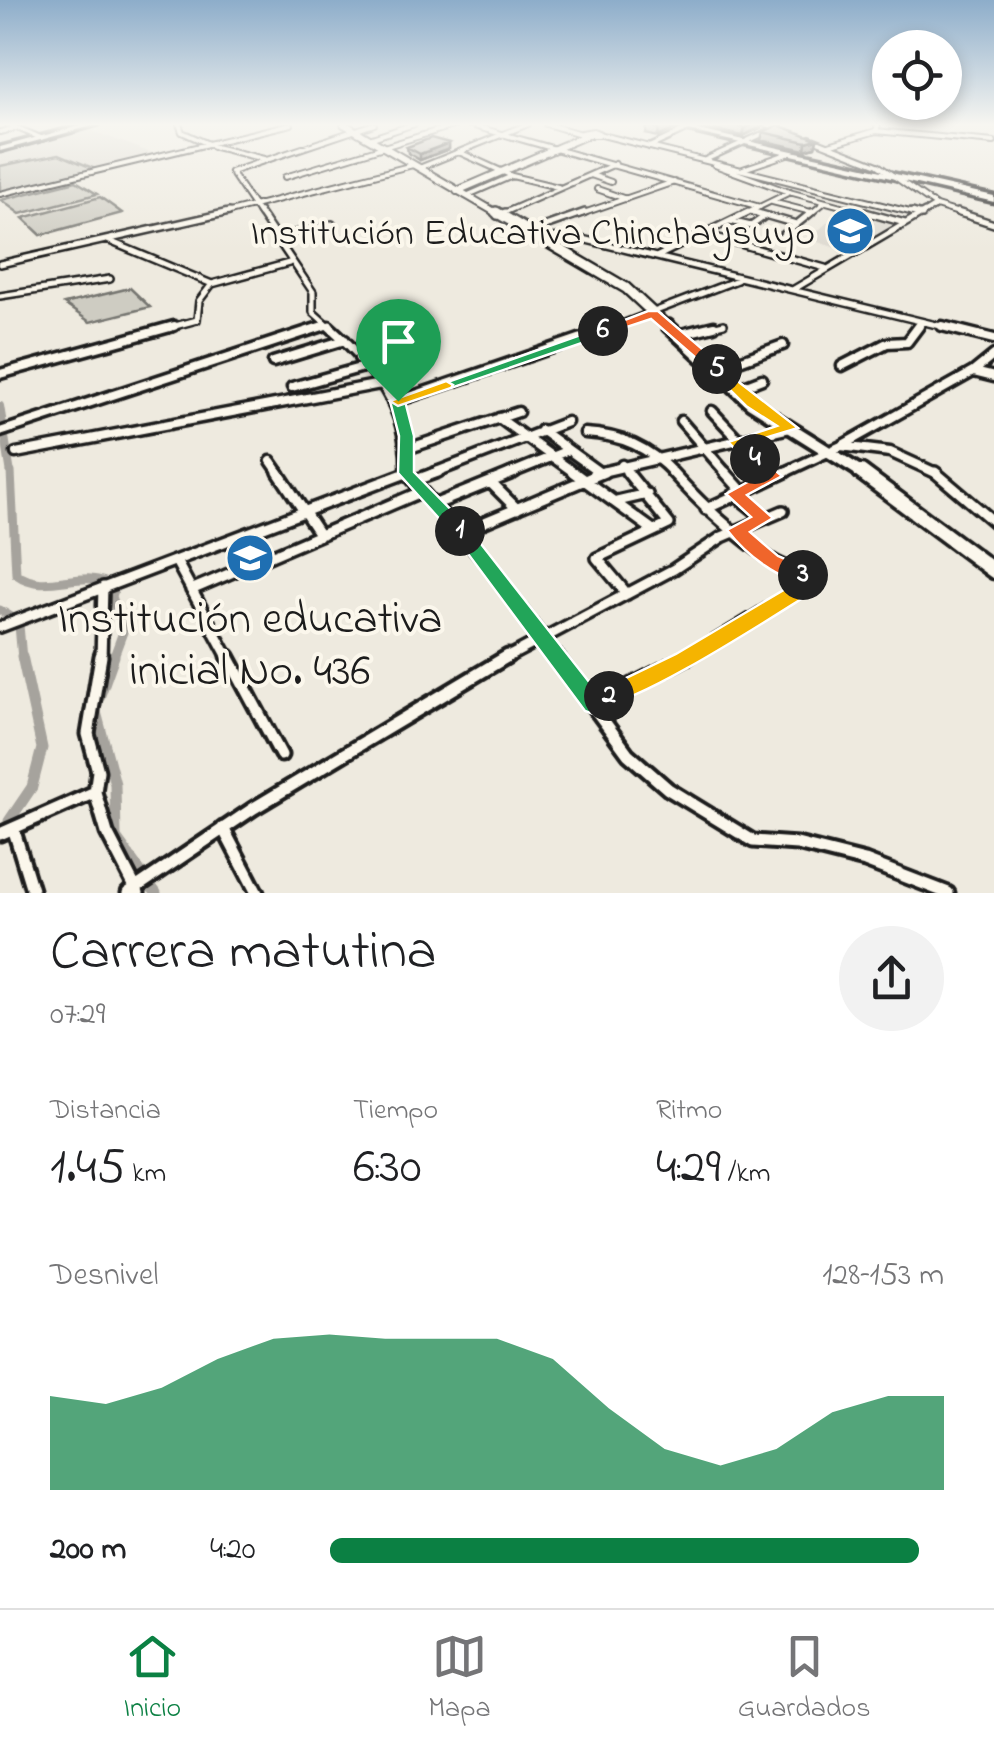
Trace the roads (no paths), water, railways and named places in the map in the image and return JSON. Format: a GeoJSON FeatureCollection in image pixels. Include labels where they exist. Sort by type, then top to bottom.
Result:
{"type":"FeatureCollection","features":[{"type":"Feature","properties":{"kind":"highway"},"geometry":{"type":"LineString","coordinates":[[844,166],[994,200]]}},
{"type":"Feature","properties":{"kind":"main road"},"geometry":{"type":"LineString","coordinates":[[460,190],[516,166]]}},
{"type":"Feature","properties":{"kind":"main road"},"geometry":{"type":"LineString","coordinates":[[416,167],[604,273],[736,389],[790,428],[837,448],[994,571]]}},
{"type":"Feature","properties":{"kind":"street"},"geometry":{"type":"LineString","coordinates":[[0,195],[119,166]]}},
{"type":"Feature","properties":{"kind":"street"},"geometry":{"type":"LineString","coordinates":[[250,166],[232,171],[313,292],[313,312],[330,324],[398,401],[410,477],[461,532],[649,776],[754,841],[797,844],[865,861],[948,893]]}},
{"type":"Feature","properties":{"kind":"street"},"geometry":{"type":"LineString","coordinates":[[285,177],[327,166]]}},
{"type":"Feature","properties":{"kind":"street"},"geometry":{"type":"LineString","coordinates":[[0,264],[420,166]]}},
{"type":"Feature","properties":{"kind":"street"},"geometry":{"type":"LineString","coordinates":[[488,166],[561,188]]}},
{"type":"Feature","properties":{"kind":"street"},"geometry":{"type":"LineString","coordinates":[[497,216],[612,166]]}},
{"type":"Feature","properties":{"kind":"street"},"geometry":{"type":"LineString","coordinates":[[620,166],[760,207]]}},
{"type":"Feature","properties":{"kind":"street"},"geometry":{"type":"LineString","coordinates":[[715,166],[715,169],[789,192],[906,223]]}},
{"type":"Feature","properties":{"kind":"street"},"geometry":{"type":"LineString","coordinates":[[718,166],[801,185]]}},
{"type":"Feature","properties":{"kind":"street"},"geometry":{"type":"LineString","coordinates":[[725,166],[920,216]]}},
{"type":"Feature","properties":{"kind":"street"},"geometry":{"type":"LineString","coordinates":[[742,169],[752,166]]}},
{"type":"Feature","properties":{"kind":"street"},"geometry":{"type":"LineString","coordinates":[[880,166],[936,206],[994,224]]}},
{"type":"Feature","properties":{"kind":"street"},"geometry":{"type":"LineString","coordinates":[[592,175],[611,182],[597,189],[626,199]]}},
{"type":"Feature","properties":{"kind":"street"},"geometry":{"type":"LineString","coordinates":[[460,190],[512,176]]}},
{"type":"Feature","properties":{"kind":"street"},"geometry":{"type":"LineString","coordinates":[[528,232],[674,182]]}},
{"type":"Feature","properties":{"kind":"street"},"geometry":{"type":"LineString","coordinates":[[657,256],[801,185]]}},
{"type":"Feature","properties":{"kind":"street"},"geometry":{"type":"LineString","coordinates":[[772,202],[811,212]]}},
{"type":"Feature","properties":{"kind":"street"},"geometry":{"type":"LineString","coordinates":[[782,236],[824,202]]}},
{"type":"Feature","properties":{"kind":"street"},"geometry":{"type":"LineString","coordinates":[[792,290],[936,206]]}},
{"type":"Feature","properties":{"kind":"street"},"geometry":{"type":"LineString","coordinates":[[751,212],[796,224]]}},
{"type":"Feature","properties":{"kind":"street"},"geometry":{"type":"LineString","coordinates":[[730,222],[751,226],[766,216]]}},
{"type":"Feature","properties":{"kind":"street"},"geometry":{"type":"LineString","coordinates":[[274,238],[332,224]]}},
{"type":"Feature","properties":{"kind":"street"},"geometry":{"type":"LineString","coordinates":[[704,234],[825,268]]}},
{"type":"Feature","properties":{"kind":"street"},"geometry":{"type":"LineString","coordinates":[[540,239],[571,236],[737,280],[994,340]]}},
{"type":"Feature","properties":{"kind":"street"},"geometry":{"type":"LineString","coordinates":[[107,240],[212,284]]}},
{"type":"Feature","properties":{"kind":"street"},"geometry":{"type":"LineString","coordinates":[[0,374],[198,320],[199,301],[212,284],[290,262]]}},
{"type":"Feature","properties":{"kind":"street"},"geometry":{"type":"LineString","coordinates":[[0,296],[110,279]]}},
{"type":"Feature","properties":{"kind":"street"},"geometry":{"type":"LineString","coordinates":[[398,401],[653,314],[737,280]]}},
{"type":"Feature","properties":{"kind":"street"},"geometry":{"type":"LineString","coordinates":[[842,366],[887,343],[907,342],[922,322]]}},
{"type":"Feature","properties":{"kind":"street"},"geometry":{"type":"LineString","coordinates":[[0,432],[330,324]]}},
{"type":"Feature","properties":{"kind":"street"},"geometry":{"type":"LineString","coordinates":[[677,335],[724,324]]}},
{"type":"Feature","properties":{"kind":"street"},"geometry":{"type":"LineString","coordinates":[[359,358],[422,334]]}},
{"type":"Feature","properties":{"kind":"street"},"geometry":{"type":"LineString","coordinates":[[273,362],[345,340]]}},
{"type":"Feature","properties":{"kind":"street"},"geometry":{"type":"LineString","coordinates":[[717,369],[784,344]]}},
{"type":"Feature","properties":{"kind":"street"},"geometry":{"type":"LineString","coordinates":[[706,509],[837,448],[973,372],[994,355]]}},
{"type":"Feature","properties":{"kind":"street"},"geometry":{"type":"LineString","coordinates":[[292,387],[367,366]]}},
{"type":"Feature","properties":{"kind":"street"},"geometry":{"type":"LineString","coordinates":[[973,372],[994,377]]}},
{"type":"Feature","properties":{"kind":"street"},"geometry":{"type":"LineString","coordinates":[[736,389],[762,379]]}},
{"type":"Feature","properties":{"kind":"street"},"geometry":{"type":"LineString","coordinates":[[16,453],[386,383]]}},
{"type":"Feature","properties":{"kind":"street"},"geometry":{"type":"LineString","coordinates":[[712,411],[736,442],[773,476]]}},
{"type":"Feature","properties":{"kind":"street"},"geometry":{"type":"LineString","coordinates":[[408,449],[518,412]]}},
{"type":"Feature","properties":{"kind":"street"},"geometry":{"type":"LineString","coordinates":[[499,418],[653,530]]}},
{"type":"Feature","properties":{"kind":"street"},"geometry":{"type":"LineString","coordinates":[[0,627],[305,512],[567,422]]}},
{"type":"Feature","properties":{"kind":"street"},"geometry":{"type":"LineString","coordinates":[[681,422],[738,493],[764,518]]}},
{"type":"Feature","properties":{"kind":"street"},"geometry":{"type":"LineString","coordinates":[[461,532],[599,472],[790,428]]}},
{"type":"Feature","properties":{"kind":"street"},"geometry":{"type":"LineString","coordinates":[[540,430],[599,472]]}},
{"type":"Feature","properties":{"kind":"street"},"geometry":{"type":"LineString","coordinates":[[585,433],[628,439],[660,458],[706,509],[772,560],[807,577],[810,583],[683,660],[593,704]]}},
{"type":"Feature","properties":{"kind":"street"},"geometry":{"type":"LineString","coordinates":[[837,448],[890,452],[928,466],[994,522]]}},
{"type":"Feature","properties":{"kind":"street"},"geometry":{"type":"LineString","coordinates":[[436,504],[566,450]]}},
{"type":"Feature","properties":{"kind":"street"},"geometry":{"type":"LineString","coordinates":[[271,461],[319,534]]}},
{"type":"Feature","properties":{"kind":"street"},"geometry":{"type":"LineString","coordinates":[[622,466],[669,524],[597,558],[627,594]]}},
{"type":"Feature","properties":{"kind":"street"},"geometry":{"type":"LineString","coordinates":[[491,482],[518,509]]}},
{"type":"Feature","properties":{"kind":"street"},"geometry":{"type":"LineString","coordinates":[[191,590],[416,494]]}},
{"type":"Feature","properties":{"kind":"street"},"geometry":{"type":"LineString","coordinates":[[616,501],[647,494]]}},
{"type":"Feature","properties":{"kind":"street"},"geometry":{"type":"LineString","coordinates":[[106,586],[104,634],[87,718],[98,772],[95,792],[113,848],[134,891],[224,828],[541,638],[627,594],[736,530],[783,511]]}},
{"type":"Feature","properties":{"kind":"street"},"geometry":{"type":"LineString","coordinates":[[176,561],[281,755]]}},
{"type":"Feature","properties":{"kind":"street"},"geometry":{"type":"LineString","coordinates":[[33,893],[7,833],[95,792]]}},
{"type":"Feature","properties":{"kind":"street"},"geometry":{"type":"LineString","coordinates":[[224,828],[256,893]]}},
{"type":"Feature","properties":{"kind":"waterway"},"geometry":{"type":"LineString","coordinates":[[0,406],[11,474]]}},
{"type":"Feature","properties":{"kind":"waterway"},"geometry":{"type":"LineString","coordinates":[[11,472],[16,574],[40,583],[91,579],[115,587],[112,596],[123,632],[113,659]]}},
{"type":"Feature","properties":{"kind":"waterway"},"geometry":{"type":"LineString","coordinates":[[0,610],[10,616]]}},
{"type":"Feature","properties":{"kind":"waterway"},"geometry":{"type":"LineString","coordinates":[[19,625],[22,659]]}},
{"type":"Feature","properties":{"kind":"waterway"},"geometry":{"type":"LineString","coordinates":[[9,821],[32,787],[42,748],[22,656]]}},
{"type":"Feature","properties":{"kind":"waterway"},"geometry":{"type":"LineString","coordinates":[[99,698],[114,656]]}},
{"type":"Feature","properties":{"kind":"waterway"},"geometry":{"type":"LineString","coordinates":[[96,712],[115,784],[116,838],[156,893]]}},
{"type":"Feature","properties":{"kind":"place","name":"Institución Educativa Chinchaysuyo"},"geometry":{"type":"Point","coordinates":[850,231]}},
{"type":"Feature","properties":{"kind":"place","name":"Institución educativa inicial No. 436"},"geometry":{"type":"Point","coordinates":[250,558]}}]}
